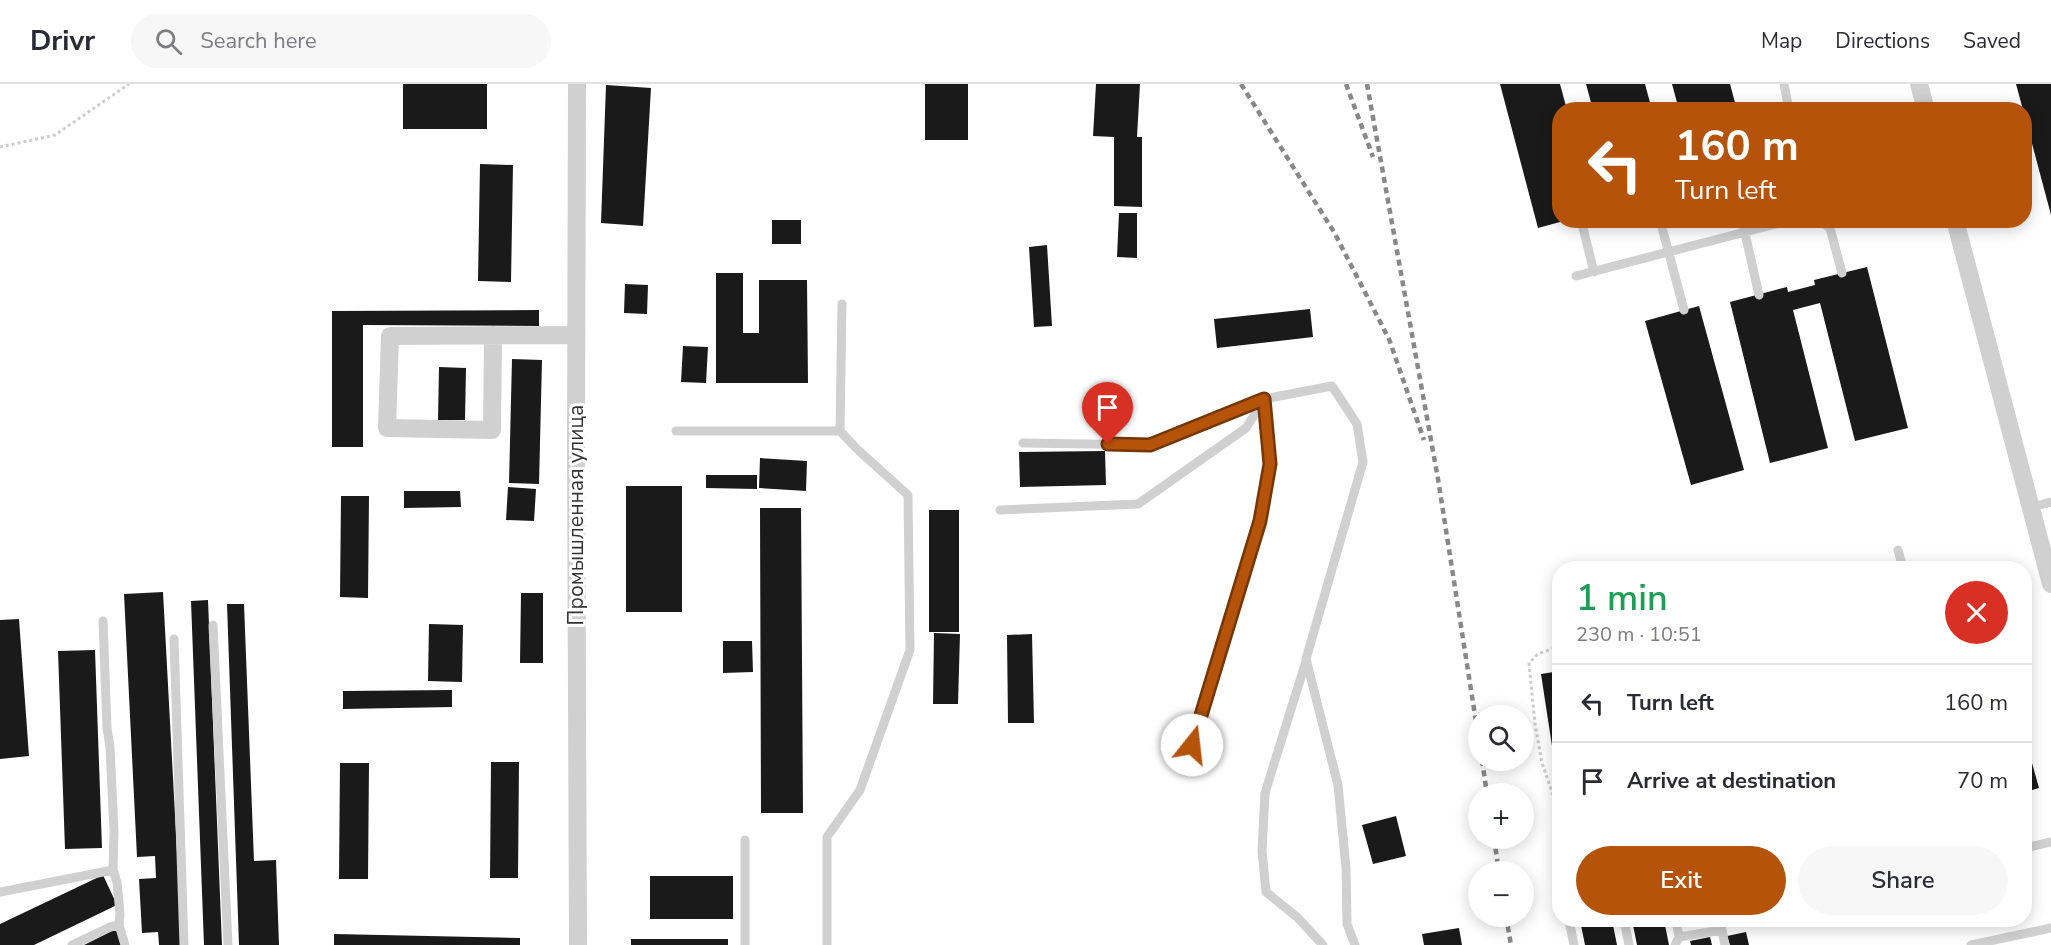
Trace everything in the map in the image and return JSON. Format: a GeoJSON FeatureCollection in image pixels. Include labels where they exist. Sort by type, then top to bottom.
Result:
{"type":"FeatureCollection","features":[{"type":"Feature","properties":{"kind":"street","name":"Промышленная улица"},"geometry":{"type":"LineString","coordinates":[[577,84],[578,945]]}},
{"type":"Feature","properties":{"kind":"street"},"geometry":{"type":"LineString","coordinates":[[1919,84],[1924,102]]}},
{"type":"Feature","properties":{"kind":"street"},"geometry":{"type":"LineString","coordinates":[[1957,228],[2051,584]]}},
{"type":"Feature","properties":{"kind":"street"},"geometry":{"type":"LineString","coordinates":[[493,336],[492,430],[387,428],[390,336],[576,335]]}},
{"type":"Feature","properties":{"kind":"lane"},"geometry":{"type":"LineString","coordinates":[[1784,84],[1787,102]]}},
{"type":"Feature","properties":{"kind":"lane"},"geometry":{"type":"LineString","coordinates":[[1583,228],[1594,272]]}},
{"type":"Feature","properties":{"kind":"lane"},"geometry":{"type":"LineString","coordinates":[[1662,228],[1684,310]]}},
{"type":"Feature","properties":{"kind":"lane"},"geometry":{"type":"LineString","coordinates":[[1744,228],[1759,295]]}},
{"type":"Feature","properties":{"kind":"lane"},"geometry":{"type":"LineString","coordinates":[[1576,276],[1760,228]]}},
{"type":"Feature","properties":{"kind":"lane"},"geometry":{"type":"LineString","coordinates":[[1830,228],[1842,273]]}},
{"type":"Feature","properties":{"kind":"lane"},"geometry":{"type":"LineString","coordinates":[[827,945],[827,837],[860,790],[910,650],[908,495],[840,431],[842,304]]}},
{"type":"Feature","properties":{"kind":"lane"},"geometry":{"type":"LineString","coordinates":[[1023,443],[1150,445],[1264,399],[1332,386],[1357,424],[1363,462],[1265,793],[1262,851],[1266,892],[1298,917],[1323,945]]}},
{"type":"Feature","properties":{"kind":"lane"},"geometry":{"type":"LineString","coordinates":[[1000,510],[1138,504],[1246,428],[1264,399]]}},
{"type":"Feature","properties":{"kind":"lane"},"geometry":{"type":"LineString","coordinates":[[1192,745],[1260,521],[1270,464],[1264,399]]}},
{"type":"Feature","properties":{"kind":"lane"},"geometry":{"type":"LineString","coordinates":[[676,431],[840,431]]}},
{"type":"Feature","properties":{"kind":"lane"},"geometry":{"type":"LineString","coordinates":[[2032,507],[2051,502]]}},
{"type":"Feature","properties":{"kind":"lane"},"geometry":{"type":"LineString","coordinates":[[1898,550],[1901,561]]}},
{"type":"Feature","properties":{"kind":"lane"},"geometry":{"type":"LineString","coordinates":[[103,621],[114,831],[113,870],[117,882],[119,925],[125,945]]}},
{"type":"Feature","properties":{"kind":"lane"},"geometry":{"type":"LineString","coordinates":[[213,625],[228,945]]}},
{"type":"Feature","properties":{"kind":"lane"},"geometry":{"type":"LineString","coordinates":[[174,639],[183,945]]}},
{"type":"Feature","properties":{"kind":"lane"},"geometry":{"type":"LineString","coordinates":[[1306,659],[1338,785],[1346,868],[1347,924],[1355,945]]}},
{"type":"Feature","properties":{"kind":"lane"},"geometry":{"type":"LineString","coordinates":[[745,840],[746,945]]}},
{"type":"Feature","properties":{"kind":"lane"},"geometry":{"type":"LineString","coordinates":[[2032,846],[2051,842]]}},
{"type":"Feature","properties":{"kind":"lane"},"geometry":{"type":"LineString","coordinates":[[0,892],[113,870]]}},
{"type":"Feature","properties":{"kind":"lane"},"geometry":{"type":"LineString","coordinates":[[72,945],[119,925]]}},
{"type":"Feature","properties":{"kind":"lane"},"geometry":{"type":"LineString","coordinates":[[1570,927],[1574,945]]}},
{"type":"Feature","properties":{"kind":"lane"},"geometry":{"type":"LineString","coordinates":[[1625,927],[1629,945]]}},
{"type":"Feature","properties":{"kind":"lane"},"geometry":{"type":"LineString","coordinates":[[1971,945],[2051,927]]}},
{"type":"Feature","properties":{"kind":"lane"},"geometry":{"type":"LineString","coordinates":[[1677,941],[1722,930],[1725,945]]}},
{"type":"Feature","properties":{"kind":"path"},"geometry":{"type":"LineString","coordinates":[[0,147],[54,135],[129,84]]}},
{"type":"Feature","properties":{"kind":"path"},"geometry":{"type":"LineString","coordinates":[[1552,649],[1538,654],[1529,663],[1535,724],[1542,763],[1552,792]]}},
{"type":"Feature","properties":{"kind":"building"},"geometry":{"type":"Polygon","coordinates":[[[403,84],[487,84],[487,129],[403,129],[403,84]]]}},
{"type":"Feature","properties":{"kind":"building"},"geometry":{"type":"Polygon","coordinates":[[[925,84],[968,84],[968,140],[925,140],[925,84]]]}},
{"type":"Feature","properties":{"kind":"building"},"geometry":{"type":"Polygon","coordinates":[[[1096,84],[1140,84],[1137,137],[1142,137],[1142,207],[1114,206],[1114,137],[1093,136],[1096,84]]]}},
{"type":"Feature","properties":{"kind":"building"},"geometry":{"type":"Polygon","coordinates":[[[1500,84],[1560,84],[1565,102],[1552,102],[1552,224],[1538,228],[1500,84]]]}},
{"type":"Feature","properties":{"kind":"building"},"geometry":{"type":"Polygon","coordinates":[[[1586,84],[1645,84],[1650,102],[1591,102],[1586,84]]]}},
{"type":"Feature","properties":{"kind":"building"},"geometry":{"type":"Polygon","coordinates":[[[1672,84],[1730,84],[1735,102],[1677,102],[1672,84]]]}},
{"type":"Feature","properties":{"kind":"building"},"geometry":{"type":"Polygon","coordinates":[[[2016,84],[2051,84],[2051,215],[2032,143],[2032,102],[2021,102],[2016,84]]]}},
{"type":"Feature","properties":{"kind":"building"},"geometry":{"type":"Polygon","coordinates":[[[606,85],[651,88],[643,226],[601,223],[606,85]]]}},
{"type":"Feature","properties":{"kind":"building"},"geometry":{"type":"Polygon","coordinates":[[[480,164],[513,165],[511,282],[478,281],[480,164]]]}},
{"type":"Feature","properties":{"kind":"building"},"geometry":{"type":"Polygon","coordinates":[[[1119,213],[1137,213],[1137,258],[1117,257],[1119,213]]]}},
{"type":"Feature","properties":{"kind":"building"},"geometry":{"type":"Polygon","coordinates":[[[772,220],[801,220],[801,244],[772,244],[772,220]]]}},
{"type":"Feature","properties":{"kind":"building"},"geometry":{"type":"Polygon","coordinates":[[[1047,245],[1052,326],[1034,327],[1029,247],[1047,245]]]}},
{"type":"Feature","properties":{"kind":"building"},"geometry":{"type":"Polygon","coordinates":[[[1867,267],[1908,428],[1855,441],[1820,303],[1793,310],[1828,448],[1770,463],[1730,302],[1787,287],[1788,292],[1815,285],[1814,280],[1867,267]]]}},
{"type":"Feature","properties":{"kind":"building"},"geometry":{"type":"Polygon","coordinates":[[[716,273],[743,273],[743,333],[759,333],[759,280],[807,280],[808,383],[716,383],[716,273]]]}},
{"type":"Feature","properties":{"kind":"building"},"geometry":{"type":"Polygon","coordinates":[[[625,284],[648,285],[647,314],[624,313],[625,284]]]}},
{"type":"Feature","properties":{"kind":"building"},"geometry":{"type":"Polygon","coordinates":[[[1699,306],[1744,470],[1691,485],[1645,321],[1699,306]]]}},
{"type":"Feature","properties":{"kind":"building"},"geometry":{"type":"Polygon","coordinates":[[[1310,309],[1313,337],[1217,348],[1214,319],[1310,309]]]}},
{"type":"Feature","properties":{"kind":"building"},"geometry":{"type":"Polygon","coordinates":[[[539,310],[539,326],[363,325],[363,447],[332,447],[332,311],[539,310]]]}},
{"type":"Feature","properties":{"kind":"building"},"geometry":{"type":"Polygon","coordinates":[[[683,346],[708,347],[706,383],[681,382],[683,346]]]}},
{"type":"Feature","properties":{"kind":"building"},"geometry":{"type":"Polygon","coordinates":[[[512,359],[542,360],[539,484],[509,483],[512,359]]]}},
{"type":"Feature","properties":{"kind":"building"},"geometry":{"type":"Polygon","coordinates":[[[439,367],[466,368],[465,420],[438,420],[439,367]]]}},
{"type":"Feature","properties":{"kind":"building"},"geometry":{"type":"Polygon","coordinates":[[[1105,451],[1106,485],[1020,487],[1019,452],[1105,451]]]}},
{"type":"Feature","properties":{"kind":"building"},"geometry":{"type":"Polygon","coordinates":[[[760,458],[807,461],[806,491],[759,488],[760,458]]]}},
{"type":"Feature","properties":{"kind":"building"},"geometry":{"type":"Polygon","coordinates":[[[706,475],[757,475],[757,489],[706,488],[706,475]]]}},
{"type":"Feature","properties":{"kind":"building"},"geometry":{"type":"Polygon","coordinates":[[[626,486],[682,486],[682,612],[626,612],[626,486]]]}},
{"type":"Feature","properties":{"kind":"building"},"geometry":{"type":"Polygon","coordinates":[[[508,487],[536,489],[534,521],[506,520],[508,487]]]}},
{"type":"Feature","properties":{"kind":"building"},"geometry":{"type":"Polygon","coordinates":[[[404,491],[460,491],[461,507],[404,508],[404,491]]]}},
{"type":"Feature","properties":{"kind":"building"},"geometry":{"type":"Polygon","coordinates":[[[341,496],[369,496],[368,598],[340,597],[341,496]]]}},
{"type":"Feature","properties":{"kind":"building"},"geometry":{"type":"Polygon","coordinates":[[[760,508],[801,508],[803,813],[761,813],[760,508]]]}},
{"type":"Feature","properties":{"kind":"building"},"geometry":{"type":"Polygon","coordinates":[[[929,510],[959,510],[959,632],[929,632],[929,510]]]}},
{"type":"Feature","properties":{"kind":"building"},"geometry":{"type":"Polygon","coordinates":[[[163,592],[182,945],[159,945],[158,932],[142,933],[139,879],[156,878],[155,856],[137,857],[124,594],[163,592]]]}},
{"type":"Feature","properties":{"kind":"building"},"geometry":{"type":"Polygon","coordinates":[[[521,593],[543,593],[543,663],[520,663],[521,593]]]}},
{"type":"Feature","properties":{"kind":"building"},"geometry":{"type":"Polygon","coordinates":[[[208,600],[222,945],[204,945],[191,601],[208,600]]]}},
{"type":"Feature","properties":{"kind":"building"},"geometry":{"type":"Polygon","coordinates":[[[227,604],[244,604],[254,861],[276,860],[279,945],[239,945],[227,604]]]}},
{"type":"Feature","properties":{"kind":"building"},"geometry":{"type":"Polygon","coordinates":[[[19,619],[29,756],[0,759],[0,620],[19,619]]]}},
{"type":"Feature","properties":{"kind":"building"},"geometry":{"type":"Polygon","coordinates":[[[429,624],[463,625],[462,682],[428,681],[429,624]]]}},
{"type":"Feature","properties":{"kind":"building"},"geometry":{"type":"Polygon","coordinates":[[[934,633],[960,634],[958,704],[933,704],[934,633]]]}},
{"type":"Feature","properties":{"kind":"building"},"geometry":{"type":"Polygon","coordinates":[[[1032,634],[1034,723],[1008,723],[1007,635],[1032,634]]]}},
{"type":"Feature","properties":{"kind":"building"},"geometry":{"type":"Polygon","coordinates":[[[723,641],[752,641],[753,672],[723,673],[723,641]]]}},
{"type":"Feature","properties":{"kind":"building"},"geometry":{"type":"Polygon","coordinates":[[[95,650],[102,848],[65,849],[58,651],[95,650]]]}},
{"type":"Feature","properties":{"kind":"building"},"geometry":{"type":"Polygon","coordinates":[[[1552,672],[1552,746],[1541,674],[1552,672]]]}},
{"type":"Feature","properties":{"kind":"building"},"geometry":{"type":"Polygon","coordinates":[[[452,690],[452,707],[343,709],[343,691],[452,690]]]}},
{"type":"Feature","properties":{"kind":"building"},"geometry":{"type":"Polygon","coordinates":[[[491,762],[519,762],[518,878],[490,878],[491,762]]]}},
{"type":"Feature","properties":{"kind":"building"},"geometry":{"type":"Polygon","coordinates":[[[340,763],[369,763],[368,879],[339,879],[340,763]]]}},
{"type":"Feature","properties":{"kind":"building"},"geometry":{"type":"Polygon","coordinates":[[[2032,763],[2039,788],[2032,790],[2032,763]]]}},
{"type":"Feature","properties":{"kind":"building"},"geometry":{"type":"Polygon","coordinates":[[[1396,816],[1406,856],[1373,864],[1362,825],[1396,816]]]}},
{"type":"Feature","properties":{"kind":"building"},"geometry":{"type":"Polygon","coordinates":[[[103,875],[117,905],[34,945],[0,945],[0,924],[103,875]]]}},
{"type":"Feature","properties":{"kind":"building"},"geometry":{"type":"Polygon","coordinates":[[[650,876],[733,876],[733,919],[650,919],[650,876]]]}},
{"type":"Feature","properties":{"kind":"building"},"geometry":{"type":"Polygon","coordinates":[[[1581,927],[1613,927],[1617,945],[1585,945],[1581,927]]]}},
{"type":"Feature","properties":{"kind":"building"},"geometry":{"type":"Polygon","coordinates":[[[1633,927],[1665,927],[1669,945],[1637,945],[1633,927]]]}},
{"type":"Feature","properties":{"kind":"building"},"geometry":{"type":"Polygon","coordinates":[[[1459,928],[1462,945],[1424,945],[1422,934],[1459,928]]]}},
{"type":"Feature","properties":{"kind":"building"},"geometry":{"type":"Polygon","coordinates":[[[116,929],[124,945],[84,945],[116,929]]]}},
{"type":"Feature","properties":{"kind":"building"},"geometry":{"type":"Polygon","coordinates":[[[1746,932],[1749,945],[1730,945],[1727,936],[1746,932]]]}},
{"type":"Feature","properties":{"kind":"building"},"geometry":{"type":"Polygon","coordinates":[[[334,934],[520,938],[520,945],[334,945],[334,934]]]}},
{"type":"Feature","properties":{"kind":"building"},"geometry":{"type":"Polygon","coordinates":[[[1710,937],[1712,945],[1691,945],[1690,941],[1710,937]]]}},
{"type":"Feature","properties":{"kind":"building"},"geometry":{"type":"Polygon","coordinates":[[[631,939],[728,939],[728,945],[631,945],[631,939]]]}},
{"type":"Feature","properties":{"kind":"railway"},"geometry":{"type":"LineString","coordinates":[[1241,84],[1334,232],[1389,339],[1424,440]]}},
{"type":"Feature","properties":{"kind":"railway"},"geometry":{"type":"LineString","coordinates":[[1346,84],[1373,157]]}},
{"type":"Feature","properties":{"kind":"railway"},"geometry":{"type":"LineString","coordinates":[[1367,84],[1438,479],[1473,705]]}},
{"type":"Feature","properties":{"kind":"railway"},"geometry":{"type":"LineString","coordinates":[[1484,771],[1485,783]]}},
{"type":"Feature","properties":{"kind":"railway"},"geometry":{"type":"LineString","coordinates":[[1496,849],[1497,861]]}},
{"type":"Feature","properties":{"kind":"railway"},"geometry":{"type":"LineString","coordinates":[[1508,927],[1511,945]]}},
{"type":"Feature","properties":{"kind":"route"},"geometry":{"type":"LineString","coordinates":[[1108,444],[1150,445],[1264,399],[1270,464],[1260,521],[1234,600],[1192,745]]}}]}
